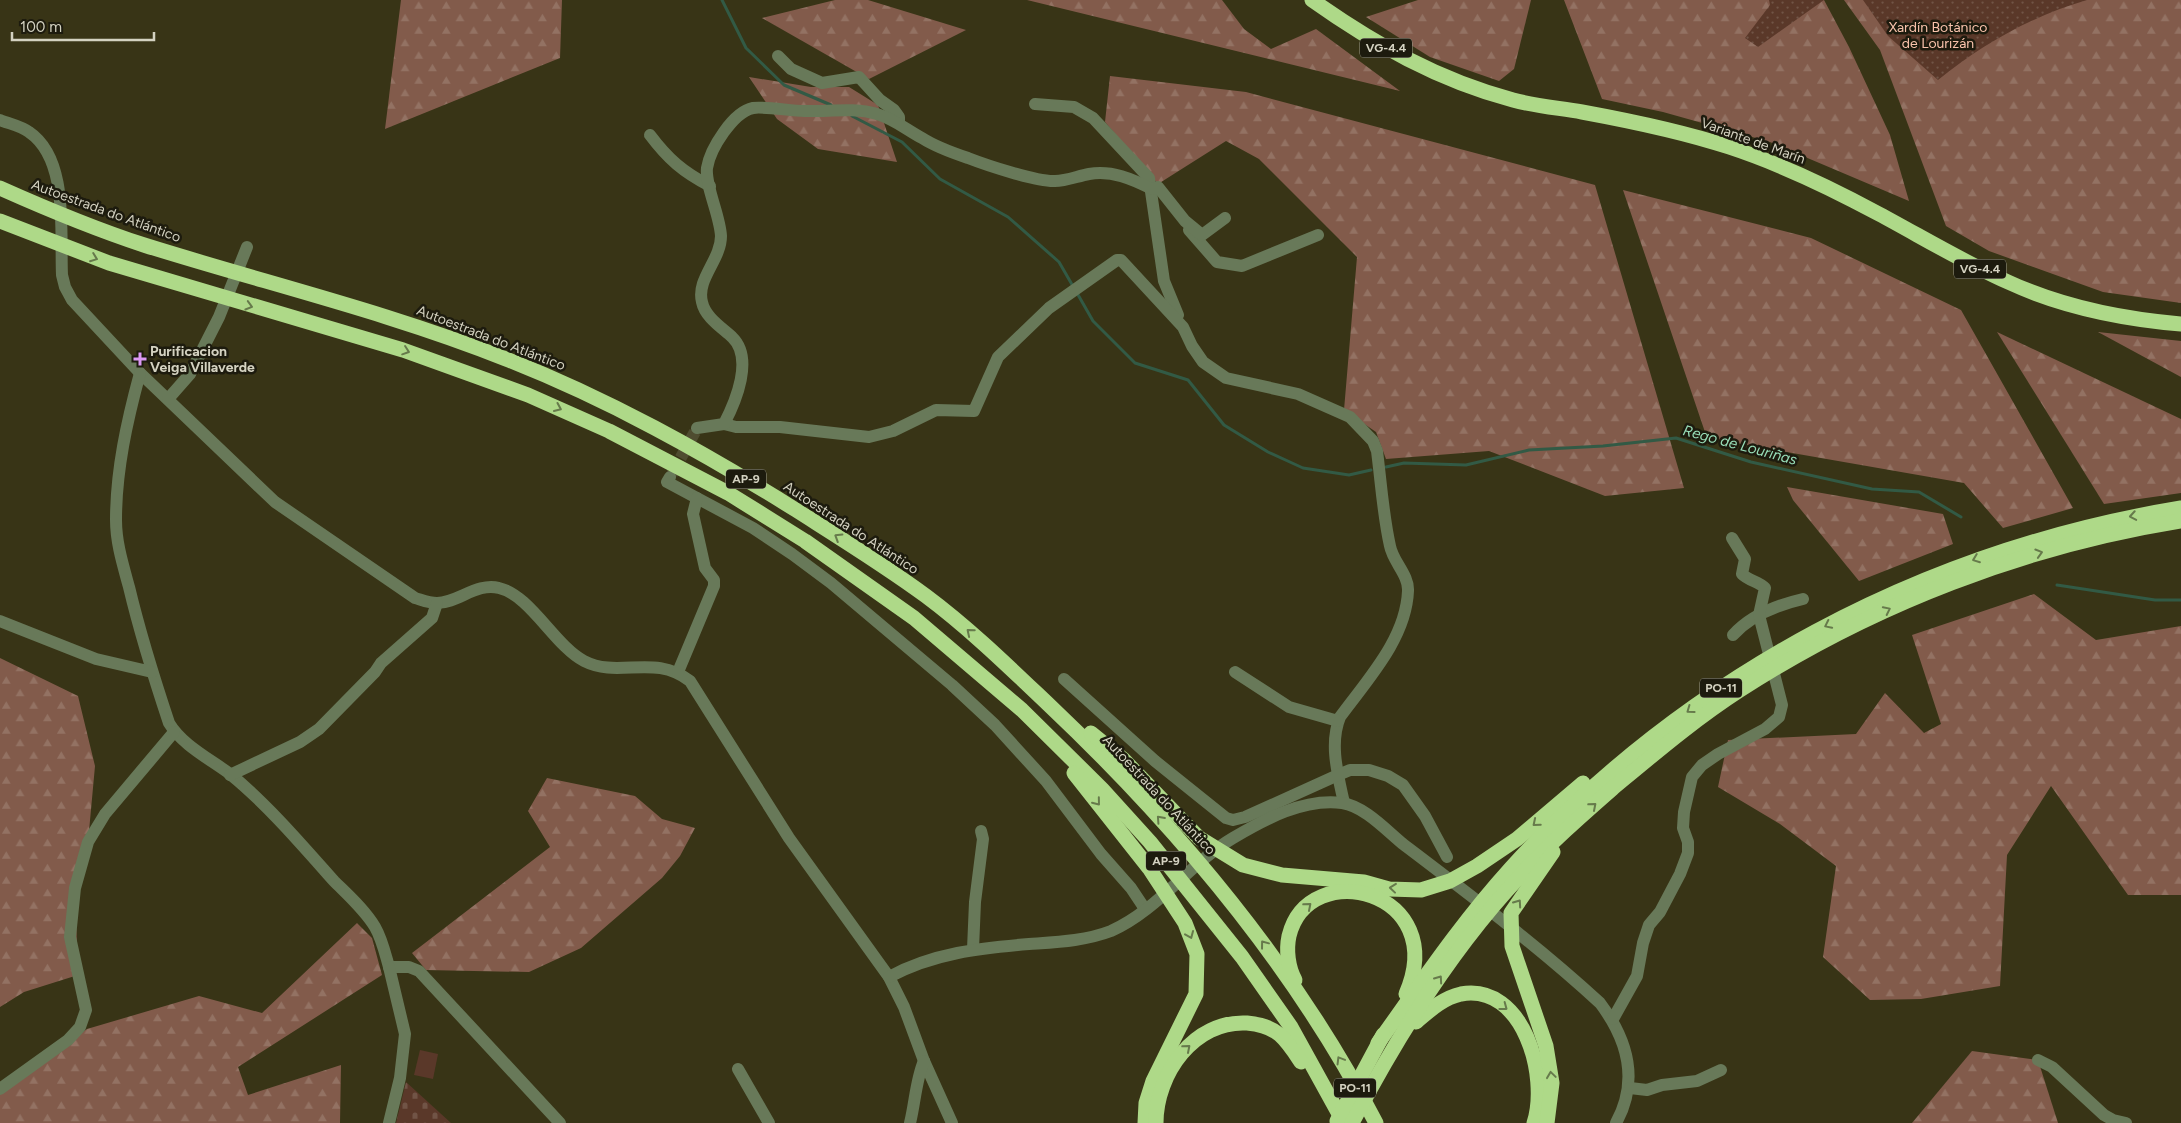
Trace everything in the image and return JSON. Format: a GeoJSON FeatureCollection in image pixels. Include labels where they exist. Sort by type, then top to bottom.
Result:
{"type":"FeatureCollection","features":[{"type":"Feature","properties":{"kind":"highway","name":"Variante de Marín"},"geometry":{"type":"LineString","coordinates":[[1312,0],[1352,28],[1421,68],[1466,86],[1514,100],[1640,123],[1728,146],[1794,172],[1878,213],[1949,254],[2010,283],[2062,302],[2106,314],[2181,324]]}},
{"type":"Feature","properties":{"kind":"highway","name":"Autoestrada do Atlántico"},"geometry":{"type":"LineString","coordinates":[[0,188],[60,214],[142,244],[430,330],[508,360],[583,392],[722,464],[865,554],[927,597],[988,647],[1096,749],[1210,874],[1272,955],[1321,1028],[1376,1121]]}},
{"type":"Feature","properties":{"kind":"highway","name":"AP-9"},"geometry":{"type":"LineString","coordinates":[[0,221],[109,264],[403,350],[528,395],[609,431],[728,493],[805,541],[914,618],[1022,710],[1102,789],[1150,842],[1236,949],[1290,1026],[1342,1123]]}},
{"type":"Feature","properties":{"kind":"highway","name":"PO-11"},"geometry":{"type":"LineString","coordinates":[[1336,1123],[1376,1048],[1444,951],[1512,868],[1562,816],[1603,778],[1659,732],[1748,670],[1809,634],[1897,591],[1983,557],[2058,534],[2128,517],[2181,508]]}},
{"type":"Feature","properties":{"kind":"highway","name":"PO-11"},"geometry":{"type":"LineString","coordinates":[[1352,1123],[1401,1034],[1456,954],[1519,876],[1573,823],[1662,747],[1739,691],[1817,644],[1901,603],[1987,570],[2079,542],[2133,529],[2181,521]]}},
{"type":"Feature","properties":{"kind":"highway"},"geometry":{"type":"LineString","coordinates":[[988,647],[1123,760],[1200,838],[1243,865],[1282,875],[1364,882],[1389,889],[1421,890],[1450,881],[1477,866],[1517,839],[1609,761],[1659,732]]}},
{"type":"Feature","properties":{"kind":"highway"},"geometry":{"type":"LineString","coordinates":[[1022,710],[1149,868],[1185,924],[1197,954],[1196,994],[1153,1080],[1146,1103],[1144,1123]]}},
{"type":"Feature","properties":{"kind":"highway"},"geometry":{"type":"LineString","coordinates":[[1547,1123],[1552,1083],[1546,1046],[1512,946],[1511,913],[1573,823]]}},
{"type":"Feature","properties":{"kind":"highway"},"geometry":{"type":"LineString","coordinates":[[1321,1028],[1292,974],[1288,943],[1292,927],[1301,912],[1315,900],[1344,892],[1373,895],[1389,903],[1402,916],[1412,935],[1415,956],[1411,982],[1376,1048]]}},
{"type":"Feature","properties":{"kind":"highway"},"geometry":{"type":"LineString","coordinates":[[1401,1034],[1448,998],[1463,994],[1491,998],[1505,1006],[1517,1018],[1533,1050],[1538,1094],[1534,1123]]}},
{"type":"Feature","properties":{"kind":"highway"},"geometry":{"type":"LineString","coordinates":[[1156,1123],[1159,1093],[1168,1071],[1181,1053],[1210,1031],[1226,1025],[1240,1023],[1268,1027],[1279,1034],[1294,1052],[1342,1123]]}},
{"type":"Feature","properties":{"kind":"street"},"geometry":{"type":"LineString","coordinates":[[778,56],[791,69],[822,83],[859,77],[880,100],[900,117],[899,124]]}},
{"type":"Feature","properties":{"kind":"street"},"geometry":{"type":"LineString","coordinates":[[1035,104],[1074,107],[1093,118],[1149,178],[1164,281],[1192,346],[1203,362],[1226,378],[1298,394],[1324,404],[1350,416],[1373,440],[1377,451],[1390,546],[1407,581],[1408,590],[1404,618],[1399,630],[1375,669],[1338,721],[1335,748],[1344,803]]}},
{"type":"Feature","properties":{"kind":"street"},"geometry":{"type":"LineString","coordinates":[[724,424],[738,394],[742,358],[738,345],[707,314],[702,305],[701,286],[713,266],[721,238],[707,170],[714,150],[727,128],[744,112],[753,108],[807,111],[858,110],[878,114],[899,124],[924,140],[970,159],[1041,180],[1055,181],[1091,174],[1115,173],[1152,189],[1158,187],[1185,221],[1192,235],[1217,262],[1242,266],[1318,235]]}},
{"type":"Feature","properties":{"kind":"street"},"geometry":{"type":"LineString","coordinates":[[0,120],[28,131],[38,140],[54,168],[59,186],[62,275],[64,287],[77,306],[140,373],[275,502],[415,598],[438,603],[483,588],[498,587],[515,596],[583,661],[613,667],[659,666],[678,672],[690,681],[789,838],[889,977],[904,1007],[924,1061],[952,1123]]}},
{"type":"Feature","properties":{"kind":"street"},"geometry":{"type":"LineString","coordinates":[[650,135],[664,154],[686,173],[710,186]]}},
{"type":"Feature","properties":{"kind":"street"},"geometry":{"type":"LineString","coordinates":[[1185,221],[1202,235],[1225,218]]}},
{"type":"Feature","properties":{"kind":"street"},"geometry":{"type":"LineString","coordinates":[[168,399],[190,374],[219,317],[247,247]]}},
{"type":"Feature","properties":{"kind":"street"},"geometry":{"type":"LineString","coordinates":[[698,428],[724,424],[736,427],[780,427],[869,437],[893,431],[936,410],[974,411],[998,357],[1049,308],[1117,260],[1122,260],[1183,326]]}},
{"type":"Feature","properties":{"kind":"street"},"geometry":{"type":"LineString","coordinates":[[140,373],[126,427],[118,482],[116,521],[119,546],[138,628],[152,672],[174,732],[230,775],[307,851],[373,925],[379,935],[389,967],[405,1034],[400,1078],[389,1123]]}},
{"type":"Feature","properties":{"kind":"street"},"geometry":{"type":"LineString","coordinates":[[670,477],[667,482],[753,528],[831,583],[898,638],[995,724],[1046,781],[1101,854],[1132,888],[1145,909]]}},
{"type":"Feature","properties":{"kind":"street"},"geometry":{"type":"LineString","coordinates":[[678,672],[714,586],[714,580],[703,558],[693,514],[697,498]]}},
{"type":"Feature","properties":{"kind":"street"},"geometry":{"type":"LineString","coordinates":[[1613,1019],[1637,976],[1649,924],[1660,912],[1680,874],[1688,853],[1684,820],[1692,777],[1702,765],[1718,754],[1765,729],[1779,717],[1782,704],[1759,615],[1765,588],[1759,582],[1742,574],[1745,559],[1732,538]]}},
{"type":"Feature","properties":{"kind":"street"},"geometry":{"type":"LineString","coordinates":[[1733,635],[1742,625],[1759,615],[1803,599]]}},
{"type":"Feature","properties":{"kind":"street"},"geometry":{"type":"LineString","coordinates":[[230,775],[300,742],[319,729],[375,672],[381,663],[432,618],[438,603]]}},
{"type":"Feature","properties":{"kind":"street"},"geometry":{"type":"LineString","coordinates":[[0,621],[96,659],[152,672]]}},
{"type":"Feature","properties":{"kind":"street"},"geometry":{"type":"LineString","coordinates":[[1235,672],[1289,707],[1338,721]]}},
{"type":"Feature","properties":{"kind":"street"},"geometry":{"type":"LineString","coordinates":[[1064,679],[1094,704],[1155,761],[1226,818],[1234,820],[1246,817],[1350,770],[1369,770],[1388,776],[1404,785],[1425,816],[1448,857]]}},
{"type":"Feature","properties":{"kind":"street"},"geometry":{"type":"LineString","coordinates":[[0,1089],[68,1040],[80,1027],[86,1010],[84,992],[78,975],[70,938],[75,888],[88,842],[105,814],[174,732]]}},
{"type":"Feature","properties":{"kind":"street"},"geometry":{"type":"LineString","coordinates":[[889,977],[932,958],[973,949],[1074,941],[1109,931],[1145,909],[1230,839],[1276,816],[1317,802],[1344,803],[1363,813],[1430,864],[1538,950],[1600,1003],[1613,1019],[1621,1037],[1627,1060],[1630,1088],[1616,1123]]}},
{"type":"Feature","properties":{"kind":"street"},"geometry":{"type":"LineString","coordinates":[[973,949],[975,902],[983,839],[981,831]]}},
{"type":"Feature","properties":{"kind":"street"},"geometry":{"type":"LineString","coordinates":[[389,967],[409,967],[419,972],[560,1123]]}},
{"type":"Feature","properties":{"kind":"street"},"geometry":{"type":"LineString","coordinates":[[2038,1060],[2052,1067],[2104,1115],[2112,1120],[2126,1123]]}},
{"type":"Feature","properties":{"kind":"street"},"geometry":{"type":"LineString","coordinates":[[910,1123],[918,1088],[919,1072],[924,1061]]}},
{"type":"Feature","properties":{"kind":"street"},"geometry":{"type":"LineString","coordinates":[[738,1069],[769,1123]]}},
{"type":"Feature","properties":{"kind":"street"},"geometry":{"type":"LineString","coordinates":[[1630,1088],[1647,1090],[1662,1085],[1697,1081],[1721,1070]]}},
{"type":"Feature","properties":{"kind":"green space"},"geometry":{"type":"Polygon","coordinates":[[[401,0],[562,0],[560,58],[385,129],[401,0]]]}},
{"type":"Feature","properties":{"kind":"green space"},"geometry":{"type":"Polygon","coordinates":[[[835,0],[868,0],[966,30],[869,79],[762,18],[835,0]]]}},
{"type":"Feature","properties":{"kind":"green space"},"geometry":{"type":"Polygon","coordinates":[[[1027,0],[1222,0],[1244,29],[1271,49],[1316,29],[1400,91],[1027,0]]]}},
{"type":"Feature","properties":{"kind":"green space"},"geometry":{"type":"Polygon","coordinates":[[[1418,0],[1531,0],[1514,69],[1499,81],[1430,57],[1366,17],[1418,0]]]}},
{"type":"Feature","properties":{"kind":"green space"},"geometry":{"type":"Polygon","coordinates":[[[1564,0],[1824,0],[1849,47],[1890,135],[1909,201],[1770,142],[1663,112],[1602,99],[1564,0]]]}},
{"type":"Feature","properties":{"kind":"green space"},"geometry":{"type":"Polygon","coordinates":[[[1769,0],[1824,0],[1758,47],[1745,38],[1770,5],[1769,0]]]}},
{"type":"Feature","properties":{"kind":"green space"},"geometry":{"type":"Polygon","coordinates":[[[1844,0],[2181,0],[2181,303],[2103,292],[1989,251],[1946,226],[1880,50],[1844,0]]]}},
{"type":"Feature","properties":{"kind":"green space","name":"Xardín Botánico de Lourizán"},"geometry":{"type":"Polygon","coordinates":[[[1863,0],[2087,0],[2047,14],[2008,32],[1938,80],[1888,36],[1863,0]]]}},
{"type":"Feature","properties":{"kind":"green space"},"geometry":{"type":"Polygon","coordinates":[[[1110,76],[1246,92],[1595,185],[1684,488],[1605,496],[1489,451],[1386,459],[1376,432],[1344,410],[1357,257],[1259,159],[1226,141],[1158,184],[1105,122],[1110,76]]]}},
{"type":"Feature","properties":{"kind":"green space"},"geometry":{"type":"Polygon","coordinates":[[[749,77],[811,87],[849,87],[878,105],[897,162],[818,149],[777,119],[749,77]]]}},
{"type":"Feature","properties":{"kind":"green space"},"geometry":{"type":"Polygon","coordinates":[[[1623,190],[1811,238],[1961,310],[2073,508],[2003,528],[1964,483],[1707,438],[1623,190]]]}},
{"type":"Feature","properties":{"kind":"green space"},"geometry":{"type":"Polygon","coordinates":[[[1997,332],[2181,419],[2181,493],[2104,504],[1997,332]]]}},
{"type":"Feature","properties":{"kind":"green space"},"geometry":{"type":"Polygon","coordinates":[[[2098,332],[2181,341],[2181,377],[2098,332]]]}},
{"type":"Feature","properties":{"kind":"green space"},"geometry":{"type":"Polygon","coordinates":[[[1787,487],[1943,514],[1953,544],[1859,581],[1793,500],[1787,487]]]}},
{"type":"Feature","properties":{"kind":"green space"},"geometry":{"type":"Polygon","coordinates":[[[2034,594],[2096,640],[2181,626],[2181,895],[2128,895],[2051,786],[2007,855],[2000,986],[1921,999],[1870,1000],[1823,957],[1836,866],[1780,824],[1718,787],[1728,740],[1856,734],[1885,693],[1924,733],[1941,724],[1912,635],[2034,594]]]}},
{"type":"Feature","properties":{"kind":"green space"},"geometry":{"type":"Polygon","coordinates":[[[0,658],[78,696],[95,766],[88,842],[75,888],[78,975],[24,992],[0,1007],[0,658]]]}},
{"type":"Feature","properties":{"kind":"green space"},"geometry":{"type":"Polygon","coordinates":[[[547,778],[635,796],[662,819],[695,828],[680,856],[662,878],[581,948],[529,972],[426,970],[412,953],[550,847],[528,811],[547,778]]]}},
{"type":"Feature","properties":{"kind":"green space"},"geometry":{"type":"Polygon","coordinates":[[[357,923],[372,938],[382,975],[238,1067],[248,1095],[341,1065],[340,1123],[0,1123],[0,1091],[22,1072],[87,1029],[199,996],[262,1013],[357,923]]]}},
{"type":"Feature","properties":{"kind":"green space"},"geometry":{"type":"Polygon","coordinates":[[[420,1050],[438,1054],[433,1079],[414,1075],[420,1050]]]}},
{"type":"Feature","properties":{"kind":"green space"},"geometry":{"type":"Polygon","coordinates":[[[1972,1051],[2038,1060],[2058,1123],[1912,1123],[1972,1051]]]}},
{"type":"Feature","properties":{"kind":"green space"},"geometry":{"type":"Polygon","coordinates":[[[406,1082],[451,1123],[396,1123],[406,1082]]]}},
{"type":"Feature","properties":{"kind":"waterway","name":"Rego de Louriñas"},"geometry":{"type":"LineString","coordinates":[[722,0],[746,48],[784,85],[831,105]]}},
{"type":"Feature","properties":{"kind":"waterway","name":"Rego de Louriñas"},"geometry":{"type":"LineString","coordinates":[[852,116],[902,142],[940,179],[1008,217],[1059,262],[1074,288]]}},
{"type":"Feature","properties":{"kind":"waterway","name":"Rego de Louriñas"},"geometry":{"type":"LineString","coordinates":[[1077,293],[1093,321],[1135,363],[1188,380],[1224,425],[1268,452],[1303,468],[1349,475],[1371,470]]}},
{"type":"Feature","properties":{"kind":"waterway","name":"Rego de Louriñas"},"geometry":{"type":"LineString","coordinates":[[1386,467],[1404,463],[1466,465],[1529,450],[1603,446],[1676,438],[1751,462],[1872,489],[1919,492],[1961,517]]}},
{"type":"Feature","properties":{"kind":"waterway","name":"Rego de Louriñas"},"geometry":{"type":"LineString","coordinates":[[2057,585],[2155,600],[2181,600]]}},
{"type":"Feature","properties":{"kind":"tunnel"},"geometry":{"type":"LineString","coordinates":[[672,474],[697,428]]}},
{"type":"Feature","properties":{"kind":"place","name":"Purificacion Veiga Villaverde"},"geometry":{"type":"Point","coordinates":[140,359]}}]}
